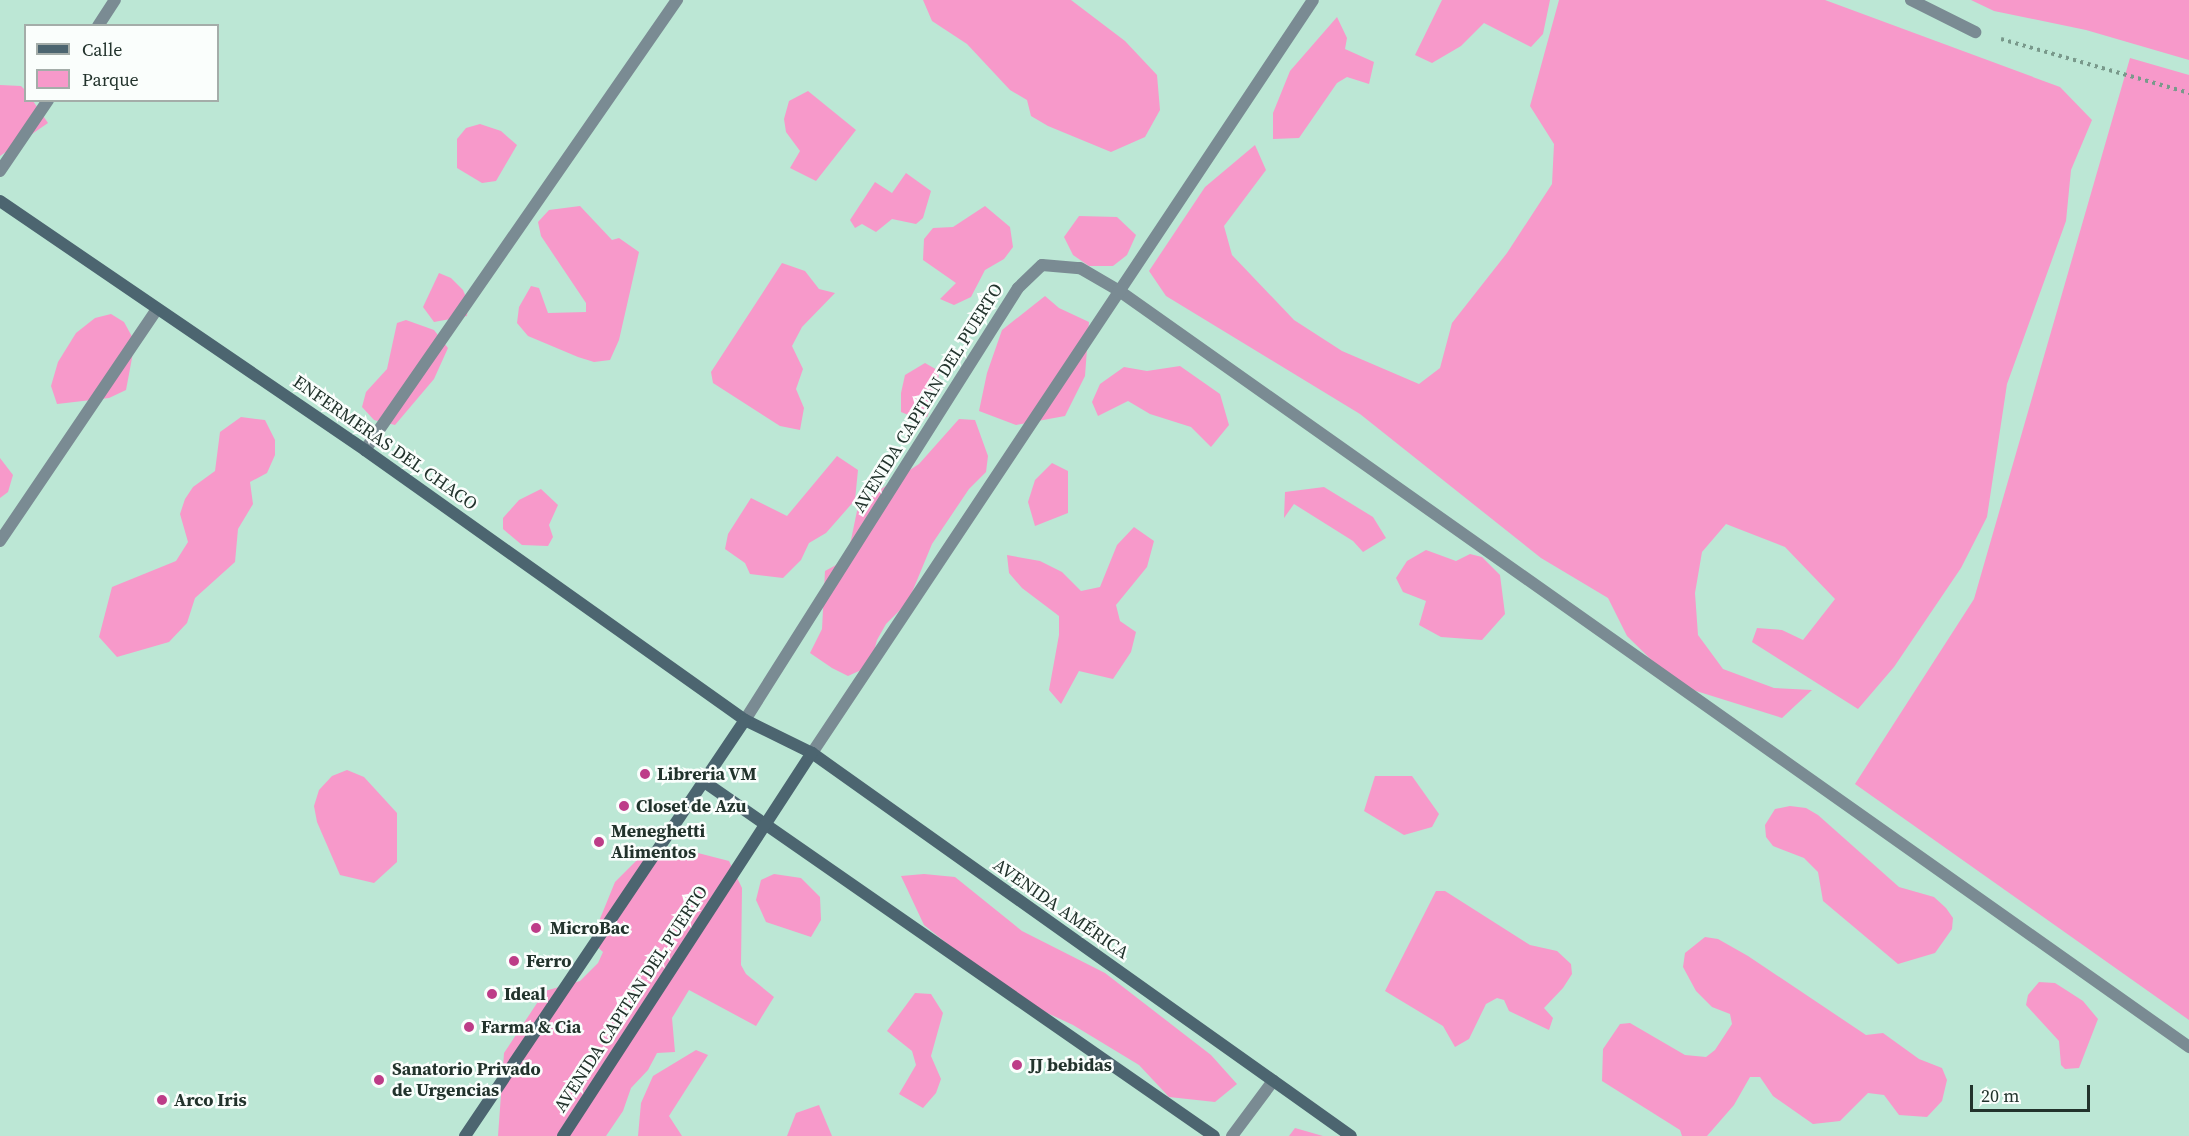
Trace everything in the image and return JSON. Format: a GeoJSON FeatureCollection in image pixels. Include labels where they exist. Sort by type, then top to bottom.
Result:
{"type":"FeatureCollection","features":[{"type":"Feature","properties":{"kind":"main road","name":"ENFERMERAS DEL CHACO"},"geometry":{"type":"LineString","coordinates":[[0,201],[365,450],[745,720]]}},
{"type":"Feature","properties":{"kind":"main road","name":"AVENIDA AMÉRICA"},"geometry":{"type":"LineString","coordinates":[[745,720],[812,753],[1351,1136]]}},
{"type":"Feature","properties":{"kind":"main road","name":"AVENIDA CAPITAN DEL PUERTO"},"geometry":{"type":"LineString","coordinates":[[465,1136],[745,720]]}},
{"type":"Feature","properties":{"kind":"main road","name":"AVENIDA CAPITAN DEL PUERTO"},"geometry":{"type":"LineString","coordinates":[[563,1136],[812,753]]}},
{"type":"Feature","properties":{"kind":"main road"},"geometry":{"type":"LineString","coordinates":[[703,781],[1214,1136]]}},
{"type":"Feature","properties":{"kind":"street"},"geometry":{"type":"LineString","coordinates":[[99,24],[115,0]]}},
{"type":"Feature","properties":{"kind":"street"},"geometry":{"type":"LineString","coordinates":[[365,450],[677,0]]}},
{"type":"Feature","properties":{"kind":"street"},"geometry":{"type":"LineString","coordinates":[[1312,0],[1118,290],[2189,1047]]}},
{"type":"Feature","properties":{"kind":"street"},"geometry":{"type":"LineString","coordinates":[[1911,0],[1975,32]]}},
{"type":"Feature","properties":{"kind":"street"},"geometry":{"type":"LineString","coordinates":[[0,171],[47,102]]}},
{"type":"Feature","properties":{"kind":"street","name":"AVENIDA CAPITAN DEL PUERTO"},"geometry":{"type":"LineString","coordinates":[[745,720],[1018,288],[1042,265],[1080,268],[1118,290],[812,753]]}},
{"type":"Feature","properties":{"kind":"street"},"geometry":{"type":"LineString","coordinates":[[0,541],[157,309]]}},
{"type":"Feature","properties":{"kind":"street"},"geometry":{"type":"LineString","coordinates":[[1232,1136],[1273,1081]]}},
{"type":"Feature","properties":{"kind":"path"},"geometry":{"type":"LineString","coordinates":[[1975,32],[2189,93]]}},
{"type":"Feature","properties":{"kind":"green space"},"geometry":{"type":"Polygon","coordinates":[[[923,0],[1071,0],[1125,41],[1157,75],[1160,110],[1145,137],[1111,152],[1048,126],[1031,116],[1027,100],[1010,90],[967,44],[932,21],[923,0]]]}},
{"type":"Feature","properties":{"kind":"green space"},"geometry":{"type":"Polygon","coordinates":[[[1442,0],[1550,0],[1543,34],[1531,47],[1484,23],[1461,46],[1432,63],[1415,55],[1442,0]]]}},
{"type":"Feature","properties":{"kind":"green space"},"geometry":{"type":"Polygon","coordinates":[[[1559,0],[1825,0],[2060,87],[2092,120],[2071,170],[2066,221],[2007,384],[1987,517],[1961,568],[1894,667],[1858,709],[1752,642],[1757,628],[1782,630],[1803,640],[1835,599],[1785,547],[1726,524],[1702,552],[1695,593],[1698,635],[1723,669],[1774,688],[1812,690],[1782,718],[1677,685],[1627,636],[1608,598],[1541,558],[1360,414],[1166,296],[1149,271],[1205,187],[1255,145],[1266,170],[1224,226],[1232,255],[1294,320],[1342,351],[1419,384],[1440,368],[1452,323],[1507,253],[1552,184],[1554,144],[1530,106],[1559,0]]]}},
{"type":"Feature","properties":{"kind":"green space"},"geometry":{"type":"Polygon","coordinates":[[[1971,0],[2189,0],[2189,60],[2086,30],[1994,11],[1971,0]]]}},
{"type":"Feature","properties":{"kind":"green space"},"geometry":{"type":"Polygon","coordinates":[[[1337,17],[1347,38],[1345,49],[1374,62],[1369,84],[1347,77],[1337,83],[1299,138],[1273,139],[1273,113],[1290,71],[1337,17]]]}},
{"type":"Feature","properties":{"kind":"green space"},"geometry":{"type":"Polygon","coordinates":[[[2130,58],[2189,75],[2189,1020],[1855,784],[1974,599],[2130,58]]]}},
{"type":"Feature","properties":{"kind":"green space"},"geometry":{"type":"Polygon","coordinates":[[[0,85],[21,86],[24,89],[24,102],[34,102],[48,123],[0,156],[0,85]]]}},
{"type":"Feature","properties":{"kind":"green space"},"geometry":{"type":"Polygon","coordinates":[[[808,91],[856,130],[816,181],[790,168],[800,151],[786,132],[784,119],[789,101],[808,91]]]}},
{"type":"Feature","properties":{"kind":"green space"},"geometry":{"type":"Polygon","coordinates":[[[480,124],[501,131],[517,145],[496,181],[482,183],[457,168],[457,139],[466,128],[480,124]]]}},
{"type":"Feature","properties":{"kind":"green space"},"geometry":{"type":"Polygon","coordinates":[[[906,173],[931,191],[923,218],[916,224],[892,219],[876,232],[862,224],[855,228],[850,220],[875,182],[892,193],[906,173]]]}},
{"type":"Feature","properties":{"kind":"green space"},"geometry":{"type":"Polygon","coordinates":[[[580,206],[612,240],[619,238],[639,252],[619,340],[610,360],[594,362],[578,357],[528,336],[517,323],[519,307],[531,286],[539,288],[548,313],[586,312],[586,303],[541,236],[538,222],[549,210],[580,206]]]}},
{"type":"Feature","properties":{"kind":"green space"},"geometry":{"type":"Polygon","coordinates":[[[985,206],[1010,227],[1013,247],[1004,259],[985,270],[971,297],[954,305],[940,299],[956,283],[923,260],[924,239],[933,228],[953,227],[985,206]]]}},
{"type":"Feature","properties":{"kind":"green space"},"geometry":{"type":"Polygon","coordinates":[[[1079,216],[1117,217],[1136,235],[1127,255],[1113,266],[1089,266],[1073,255],[1064,237],[1079,216]]]}},
{"type":"Feature","properties":{"kind":"green space"},"geometry":{"type":"Polygon","coordinates":[[[782,263],[805,271],[819,289],[835,293],[802,327],[792,346],[803,369],[796,389],[804,408],[800,430],[780,426],[713,383],[711,372],[782,263]]]}},
{"type":"Feature","properties":{"kind":"green space"},"geometry":{"type":"Polygon","coordinates":[[[439,273],[451,278],[463,290],[468,302],[467,316],[434,322],[423,307],[439,273]]]}},
{"type":"Feature","properties":{"kind":"green space"},"geometry":{"type":"Polygon","coordinates":[[[1045,296],[1059,308],[1089,322],[1085,376],[1065,416],[1016,425],[979,411],[987,373],[1002,330],[1045,296]]]}},
{"type":"Feature","properties":{"kind":"green space"},"geometry":{"type":"Polygon","coordinates":[[[111,314],[124,322],[135,342],[126,390],[109,398],[57,404],[51,386],[58,362],[76,333],[95,318],[111,314]]]}},
{"type":"Feature","properties":{"kind":"green space"},"geometry":{"type":"Polygon","coordinates":[[[406,320],[434,330],[448,348],[434,379],[395,425],[374,420],[362,407],[366,392],[387,369],[397,323],[406,320]]]}},
{"type":"Feature","properties":{"kind":"green space"},"geometry":{"type":"Polygon","coordinates":[[[925,363],[939,371],[937,392],[927,417],[916,418],[901,412],[901,393],[905,375],[925,363]]]}},
{"type":"Feature","properties":{"kind":"green space"},"geometry":{"type":"Polygon","coordinates":[[[1180,366],[1220,394],[1229,425],[1211,447],[1191,427],[1150,414],[1128,401],[1098,416],[1092,402],[1100,384],[1124,367],[1147,371],[1180,366]]]}},
{"type":"Feature","properties":{"kind":"green space"},"geometry":{"type":"Polygon","coordinates":[[[241,417],[265,420],[275,440],[275,455],[267,473],[250,482],[253,504],[238,529],[235,562],[195,598],[187,623],[169,642],[117,657],[99,637],[112,587],[176,561],[188,542],[180,514],[185,499],[193,487],[215,471],[220,432],[241,417]]]}},
{"type":"Feature","properties":{"kind":"green space"},"geometry":{"type":"Polygon","coordinates":[[[959,419],[975,420],[988,456],[986,472],[969,489],[932,544],[908,602],[886,624],[877,640],[870,666],[848,676],[810,653],[822,629],[825,571],[847,559],[857,511],[875,493],[919,464],[959,419]]]}},
{"type":"Feature","properties":{"kind":"green space"},"geometry":{"type":"Polygon","coordinates":[[[837,456],[858,470],[855,500],[826,533],[809,543],[801,560],[783,578],[750,574],[745,563],[725,549],[728,534],[751,498],[787,516],[837,456]]]}},
{"type":"Feature","properties":{"kind":"green space"},"geometry":{"type":"Polygon","coordinates":[[[0,458],[13,475],[8,492],[0,498],[0,458]]]}},
{"type":"Feature","properties":{"kind":"green space"},"geometry":{"type":"Polygon","coordinates":[[[1052,463],[1068,471],[1068,513],[1035,526],[1028,502],[1035,480],[1052,463]]]}},
{"type":"Feature","properties":{"kind":"green space"},"geometry":{"type":"Polygon","coordinates":[[[1324,487],[1373,517],[1386,538],[1363,552],[1353,541],[1294,504],[1284,518],[1285,492],[1324,487]]]}},
{"type":"Feature","properties":{"kind":"green space"},"geometry":{"type":"Polygon","coordinates":[[[541,489],[558,505],[549,525],[553,537],[548,546],[522,545],[503,529],[503,518],[519,500],[541,489]]]}},
{"type":"Feature","properties":{"kind":"green space"},"geometry":{"type":"Polygon","coordinates":[[[1134,527],[1154,541],[1147,567],[1116,605],[1120,621],[1136,632],[1131,652],[1113,679],[1079,671],[1061,704],[1049,690],[1059,635],[1059,616],[1022,588],[1009,573],[1007,555],[1040,561],[1062,572],[1081,591],[1100,587],[1117,545],[1134,527]]]}},
{"type":"Feature","properties":{"kind":"green space"},"geometry":{"type":"Polygon","coordinates":[[[1426,550],[1456,561],[1470,554],[1482,557],[1500,575],[1505,614],[1482,640],[1441,637],[1419,625],[1426,601],[1403,592],[1396,578],[1407,561],[1426,550]]]}},
{"type":"Feature","properties":{"kind":"green space"},"geometry":{"type":"Polygon","coordinates":[[[347,770],[364,777],[397,813],[397,862],[374,883],[340,875],[317,822],[314,806],[319,790],[332,776],[347,770]]]}},
{"type":"Feature","properties":{"kind":"green space"},"geometry":{"type":"Polygon","coordinates":[[[1375,776],[1412,776],[1439,814],[1432,827],[1404,835],[1364,811],[1375,776]]]}},
{"type":"Feature","properties":{"kind":"green space"},"geometry":{"type":"Polygon","coordinates":[[[1790,806],[1806,808],[1818,815],[1899,887],[1934,897],[1946,908],[1953,918],[1952,929],[1935,953],[1898,964],[1823,901],[1818,872],[1804,858],[1773,846],[1766,837],[1765,825],[1775,809],[1790,806]]]}},
{"type":"Feature","properties":{"kind":"green space"},"geometry":{"type":"Polygon","coordinates":[[[694,852],[729,861],[742,888],[741,965],[746,974],[774,997],[756,1026],[689,990],[672,1018],[675,1052],[657,1053],[648,1070],[631,1088],[623,1111],[606,1136],[498,1136],[504,1053],[545,991],[580,981],[598,963],[603,952],[594,944],[595,931],[615,882],[639,858],[694,852]]]}},
{"type":"Feature","properties":{"kind":"green space"},"geometry":{"type":"Polygon","coordinates":[[[774,874],[801,878],[820,897],[821,920],[811,937],[766,922],[756,900],[761,880],[774,874]]]}},
{"type":"Feature","properties":{"kind":"green space"},"geometry":{"type":"Polygon","coordinates":[[[924,874],[955,877],[1022,931],[1105,973],[1211,1055],[1237,1084],[1215,1102],[1169,1097],[1139,1065],[1073,1025],[1015,998],[924,925],[901,876],[924,874]]]}},
{"type":"Feature","properties":{"kind":"green space"},"geometry":{"type":"Polygon","coordinates":[[[1436,891],[1445,891],[1530,945],[1557,951],[1571,964],[1572,974],[1563,988],[1544,1008],[1553,1018],[1549,1030],[1509,1011],[1504,1000],[1497,998],[1486,1004],[1469,1039],[1455,1047],[1443,1026],[1385,991],[1436,891]]]}},
{"type":"Feature","properties":{"kind":"green space"},"geometry":{"type":"Polygon","coordinates":[[[1705,937],[1718,939],[1748,956],[1866,1035],[1883,1033],[1919,1059],[1942,1068],[1947,1080],[1942,1101],[1927,1117],[1899,1115],[1884,1095],[1868,1093],[1840,1121],[1813,1124],[1773,1096],[1760,1077],[1750,1077],[1734,1105],[1707,1136],[1682,1136],[1680,1130],[1602,1081],[1603,1049],[1620,1024],[1630,1023],[1685,1055],[1706,1057],[1715,1050],[1732,1024],[1730,1014],[1712,1007],[1696,991],[1683,967],[1685,953],[1705,937]]]}},
{"type":"Feature","properties":{"kind":"green space"},"geometry":{"type":"Polygon","coordinates":[[[2039,982],[2055,983],[2083,1001],[2098,1019],[2079,1068],[2065,1069],[2061,1065],[2059,1041],[2026,1005],[2028,995],[2039,982]]]}},
{"type":"Feature","properties":{"kind":"green space"},"geometry":{"type":"Polygon","coordinates":[[[915,993],[931,994],[943,1013],[931,1056],[941,1079],[936,1093],[923,1108],[899,1094],[916,1065],[912,1051],[887,1031],[915,993]]]}},
{"type":"Feature","properties":{"kind":"green space"},"geometry":{"type":"Polygon","coordinates":[[[696,1050],[708,1055],[669,1116],[682,1136],[638,1136],[641,1103],[653,1076],[696,1050]]]}},
{"type":"Feature","properties":{"kind":"green space"},"geometry":{"type":"Polygon","coordinates":[[[819,1105],[832,1136],[787,1136],[796,1113],[819,1105]]]}},
{"type":"Feature","properties":{"kind":"green space"},"geometry":{"type":"Polygon","coordinates":[[[1295,1128],[1323,1136],[1289,1136],[1295,1128]]]}},
{"type":"Feature","properties":{"kind":"place","name":"Libreria VM"},"geometry":{"type":"Point","coordinates":[645,774]}},
{"type":"Feature","properties":{"kind":"place","name":"Closet de Azu"},"geometry":{"type":"Point","coordinates":[624,806]}},
{"type":"Feature","properties":{"kind":"place","name":"Meneghetti Alimentos"},"geometry":{"type":"Point","coordinates":[599,842]}},
{"type":"Feature","properties":{"kind":"place","name":"MicroBac"},"geometry":{"type":"Point","coordinates":[536,928]}},
{"type":"Feature","properties":{"kind":"place","name":"Ferro"},"geometry":{"type":"Point","coordinates":[514,961]}},
{"type":"Feature","properties":{"kind":"place","name":"Ideal"},"geometry":{"type":"Point","coordinates":[492,994]}},
{"type":"Feature","properties":{"kind":"place","name":"Farma & Cia"},"geometry":{"type":"Point","coordinates":[469,1027]}},
{"type":"Feature","properties":{"kind":"place","name":"JJ bebidas"},"geometry":{"type":"Point","coordinates":[1017,1065]}},
{"type":"Feature","properties":{"kind":"place","name":"Sanatorio Privado de Urgencias"},"geometry":{"type":"Point","coordinates":[379,1080]}},
{"type":"Feature","properties":{"kind":"place","name":"Arco Iris"},"geometry":{"type":"Point","coordinates":[162,1100]}}]}
